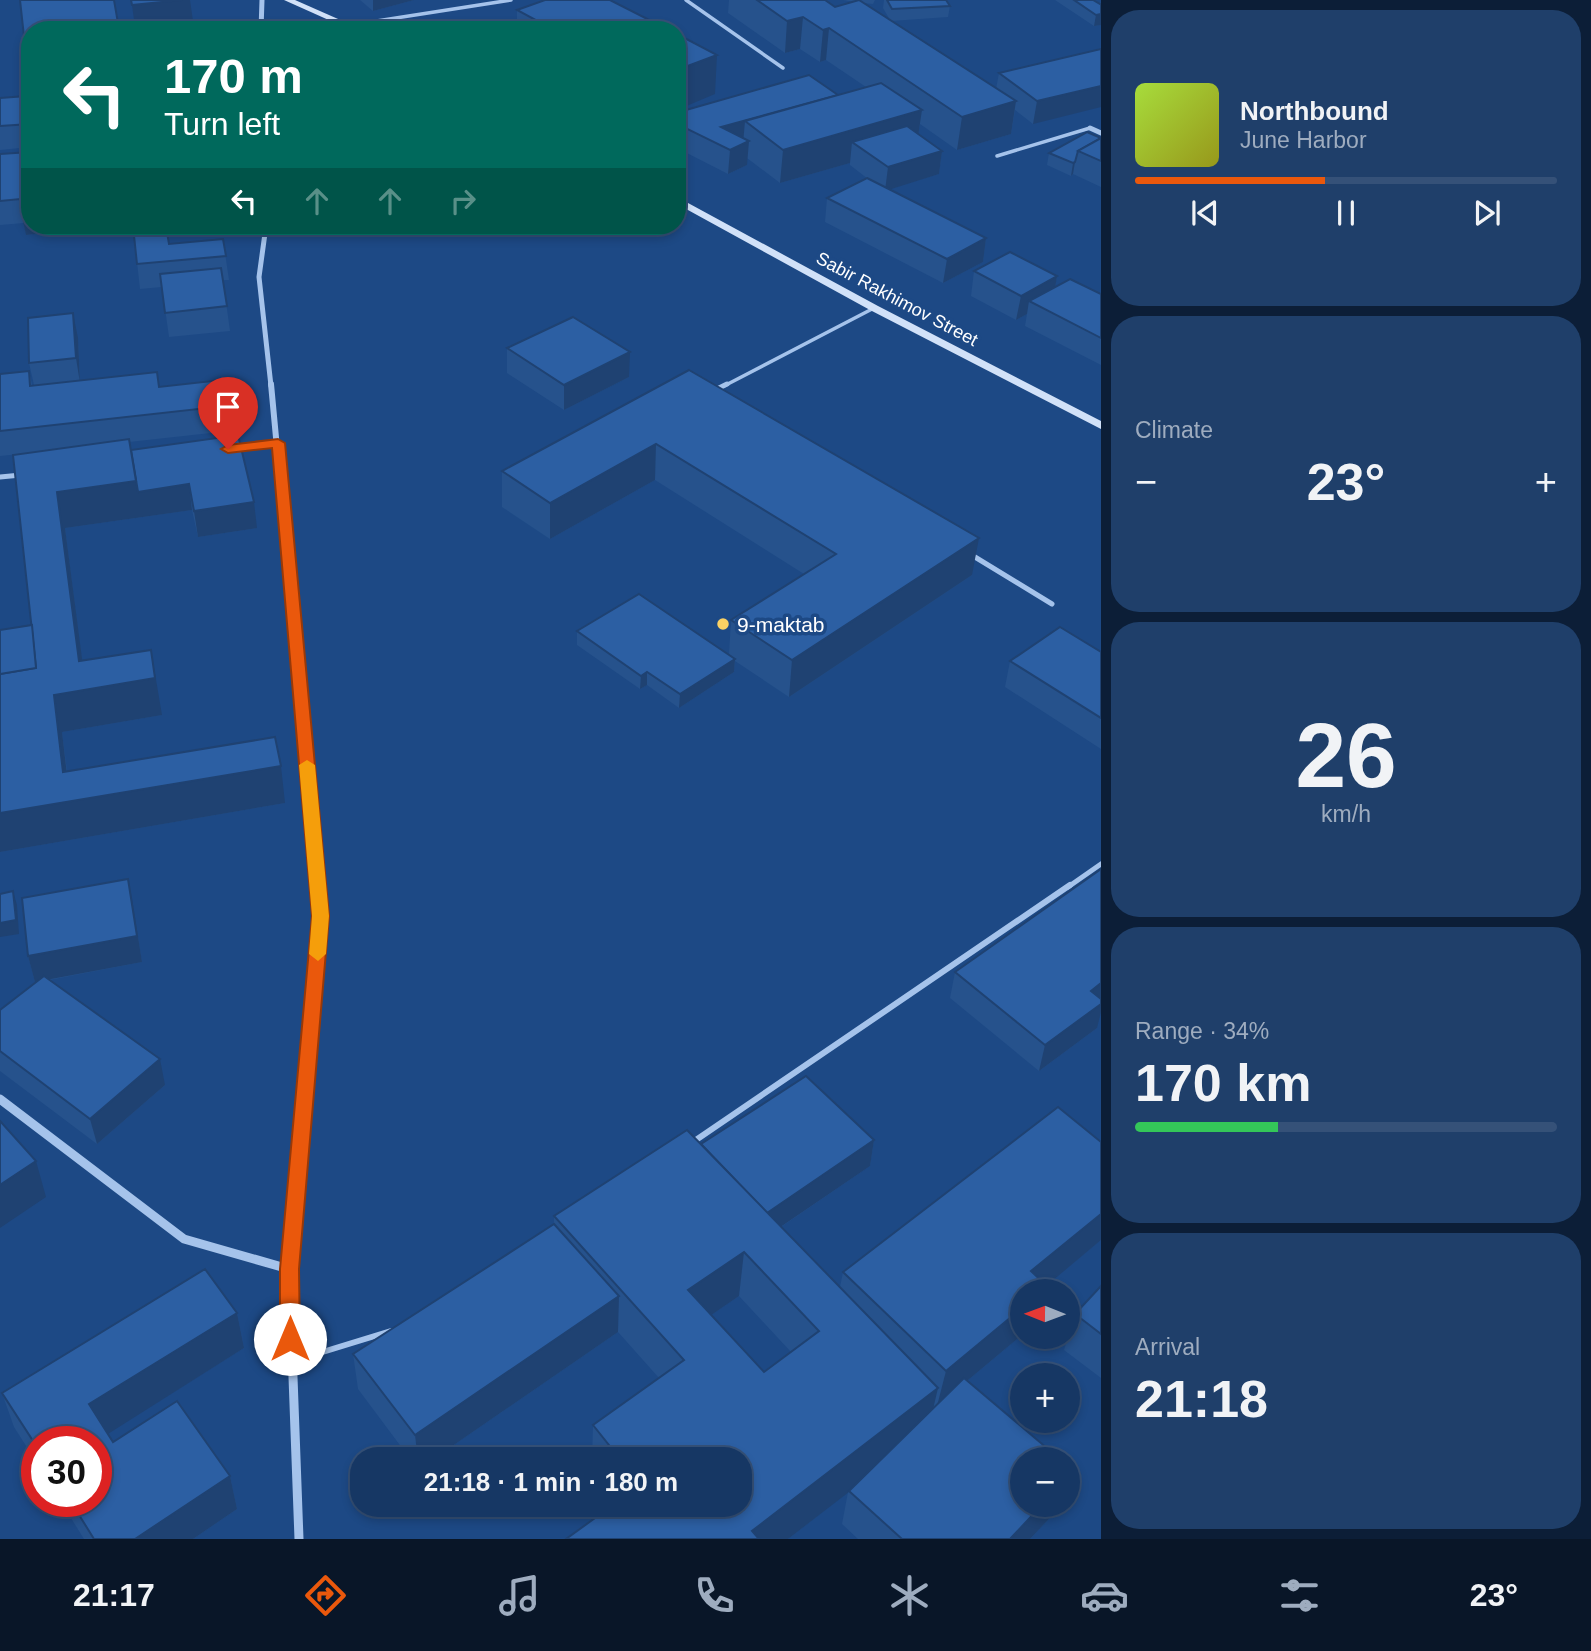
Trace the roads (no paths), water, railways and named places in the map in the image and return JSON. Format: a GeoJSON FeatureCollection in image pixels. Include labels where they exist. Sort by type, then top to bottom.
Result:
{"type":"FeatureCollection","features":[{"type":"Feature","properties":{"kind":"street"},"geometry":{"type":"LineString","coordinates":[[261,21],[262,0]]}},
{"type":"Feature","properties":{"kind":"street"},"geometry":{"type":"LineString","coordinates":[[288,0],[338,21]]}},
{"type":"Feature","properties":{"kind":"street"},"geometry":{"type":"LineString","coordinates":[[1090,128],[1101,125]]}},
{"type":"Feature","properties":{"kind":"street"},"geometry":{"type":"LineString","coordinates":[[1090,128],[1101,133]]}},
{"type":"Feature","properties":{"kind":"street","name":"Sabir Rakhimov Street"},"geometry":{"type":"LineString","coordinates":[[686,205],[874,308],[1101,426]]}},
{"type":"Feature","properties":{"kind":"street"},"geometry":{"type":"LineString","coordinates":[[265,235],[259,277],[278,443],[321,916],[289,1269],[290,1362],[299,1539]]}},
{"type":"Feature","properties":{"kind":"street"},"geometry":{"type":"LineString","coordinates":[[0,1099],[184,1239],[289,1269]]}},
{"type":"Feature","properties":{"kind":"lane"},"geometry":{"type":"LineString","coordinates":[[394,21],[512,0]]}},
{"type":"Feature","properties":{"kind":"lane"},"geometry":{"type":"LineString","coordinates":[[686,0],[783,68]]}},
{"type":"Feature","properties":{"kind":"lane"},"geometry":{"type":"LineString","coordinates":[[997,156],[1090,128]]}},
{"type":"Feature","properties":{"kind":"lane"},"geometry":{"type":"LineString","coordinates":[[707,394],[874,308]]}},
{"type":"Feature","properties":{"kind":"lane"},"geometry":{"type":"LineString","coordinates":[[225,450],[278,443]]}},
{"type":"Feature","properties":{"kind":"lane"},"geometry":{"type":"LineString","coordinates":[[0,477],[26,474]]}},
{"type":"Feature","properties":{"kind":"lane"},"geometry":{"type":"LineString","coordinates":[[969,553],[1052,604]]}},
{"type":"Feature","properties":{"kind":"lane"},"geometry":{"type":"LineString","coordinates":[[686,1147],[1101,864]]}},
{"type":"Feature","properties":{"kind":"lane"},"geometry":{"type":"LineString","coordinates":[[290,1362],[400,1326]]}},
{"type":"Feature","properties":{"kind":"place","name":"9-maktab"},"geometry":{"type":"Point","coordinates":[723,624]}}]}
